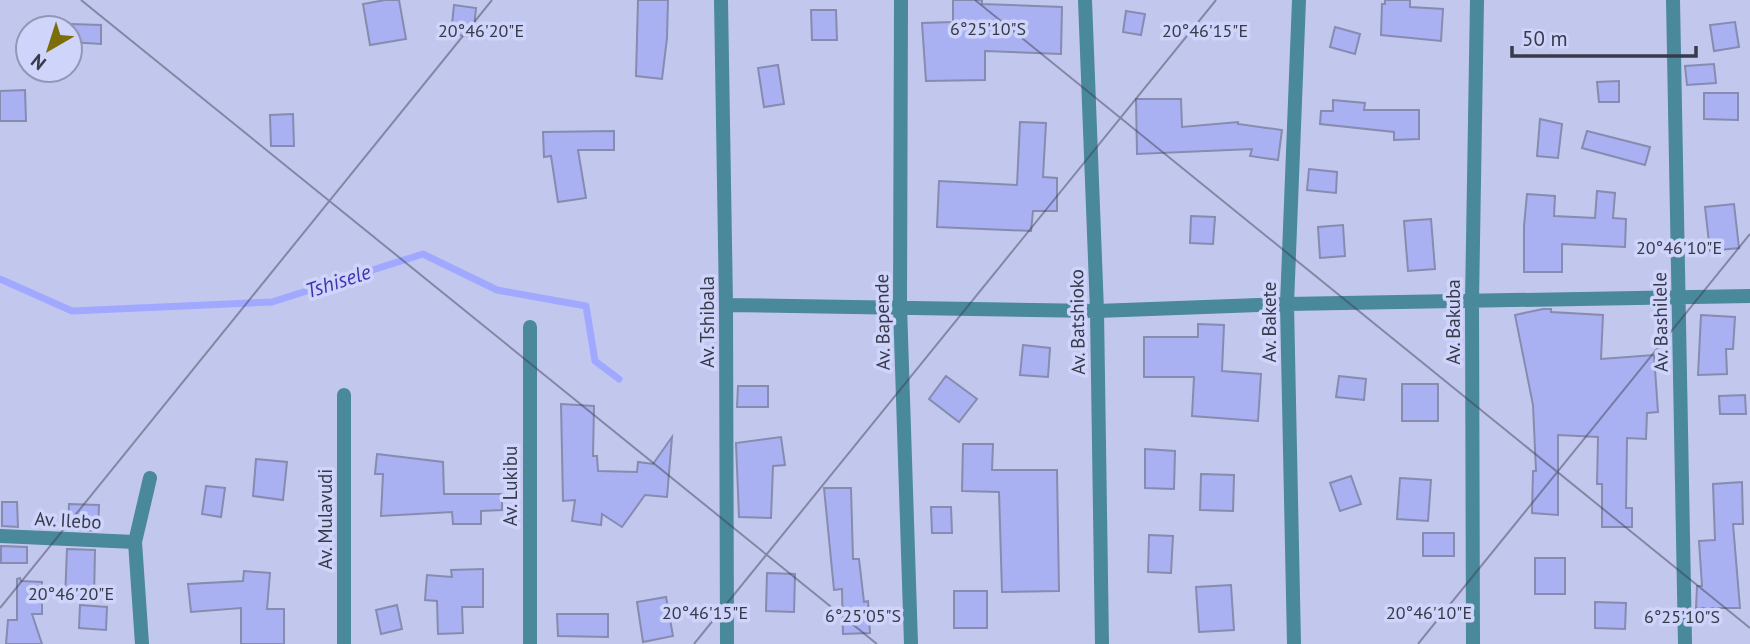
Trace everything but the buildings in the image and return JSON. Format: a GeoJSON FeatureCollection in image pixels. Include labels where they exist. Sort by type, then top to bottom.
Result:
{"type":"FeatureCollection","features":[{"type":"Feature","properties":{"kind":"street","name":"Av. Tshibala"},"geometry":{"type":"LineString","coordinates":[[721,0],[726,305],[727,644]]}},
{"type":"Feature","properties":{"kind":"street","name":"Av. Bapende"},"geometry":{"type":"LineString","coordinates":[[901,0],[900,306],[911,644]]}},
{"type":"Feature","properties":{"kind":"street","name":"Av. Batshioko"},"geometry":{"type":"LineString","coordinates":[[1085,0],[1097,311],[1102,644]]}},
{"type":"Feature","properties":{"kind":"street","name":"Av. Bakete"},"geometry":{"type":"LineString","coordinates":[[1294,644],[1287,304],[1299,0]]}},
{"type":"Feature","properties":{"kind":"street","name":"Av. Bakuba"},"geometry":{"type":"LineString","coordinates":[[1473,644],[1472,301],[1477,0]]}},
{"type":"Feature","properties":{"kind":"street","name":"Av. Bashilele"},"geometry":{"type":"LineString","coordinates":[[1674,0],[1685,644]]}},
{"type":"Feature","properties":{"kind":"street"},"geometry":{"type":"LineString","coordinates":[[726,305],[1097,311],[1287,304],[1750,296]]}},
{"type":"Feature","properties":{"kind":"street","name":"Av. Lukibu"},"geometry":{"type":"LineString","coordinates":[[530,327],[530,644]]}},
{"type":"Feature","properties":{"kind":"street","name":"Av. Mulavudi"},"geometry":{"type":"LineString","coordinates":[[344,395],[344,644]]}},
{"type":"Feature","properties":{"kind":"street"},"geometry":{"type":"LineString","coordinates":[[142,644],[135,542],[150,478]]}},
{"type":"Feature","properties":{"kind":"street","name":"Av. Ilebo"},"geometry":{"type":"LineString","coordinates":[[0,536],[135,542]]}},
{"type":"Feature","properties":{"kind":"waterway","name":"Tshisele"},"geometry":{"type":"LineString","coordinates":[[0,279],[72,311],[272,302],[423,254],[497,290],[586,306],[595,361],[619,379]]}}]}
